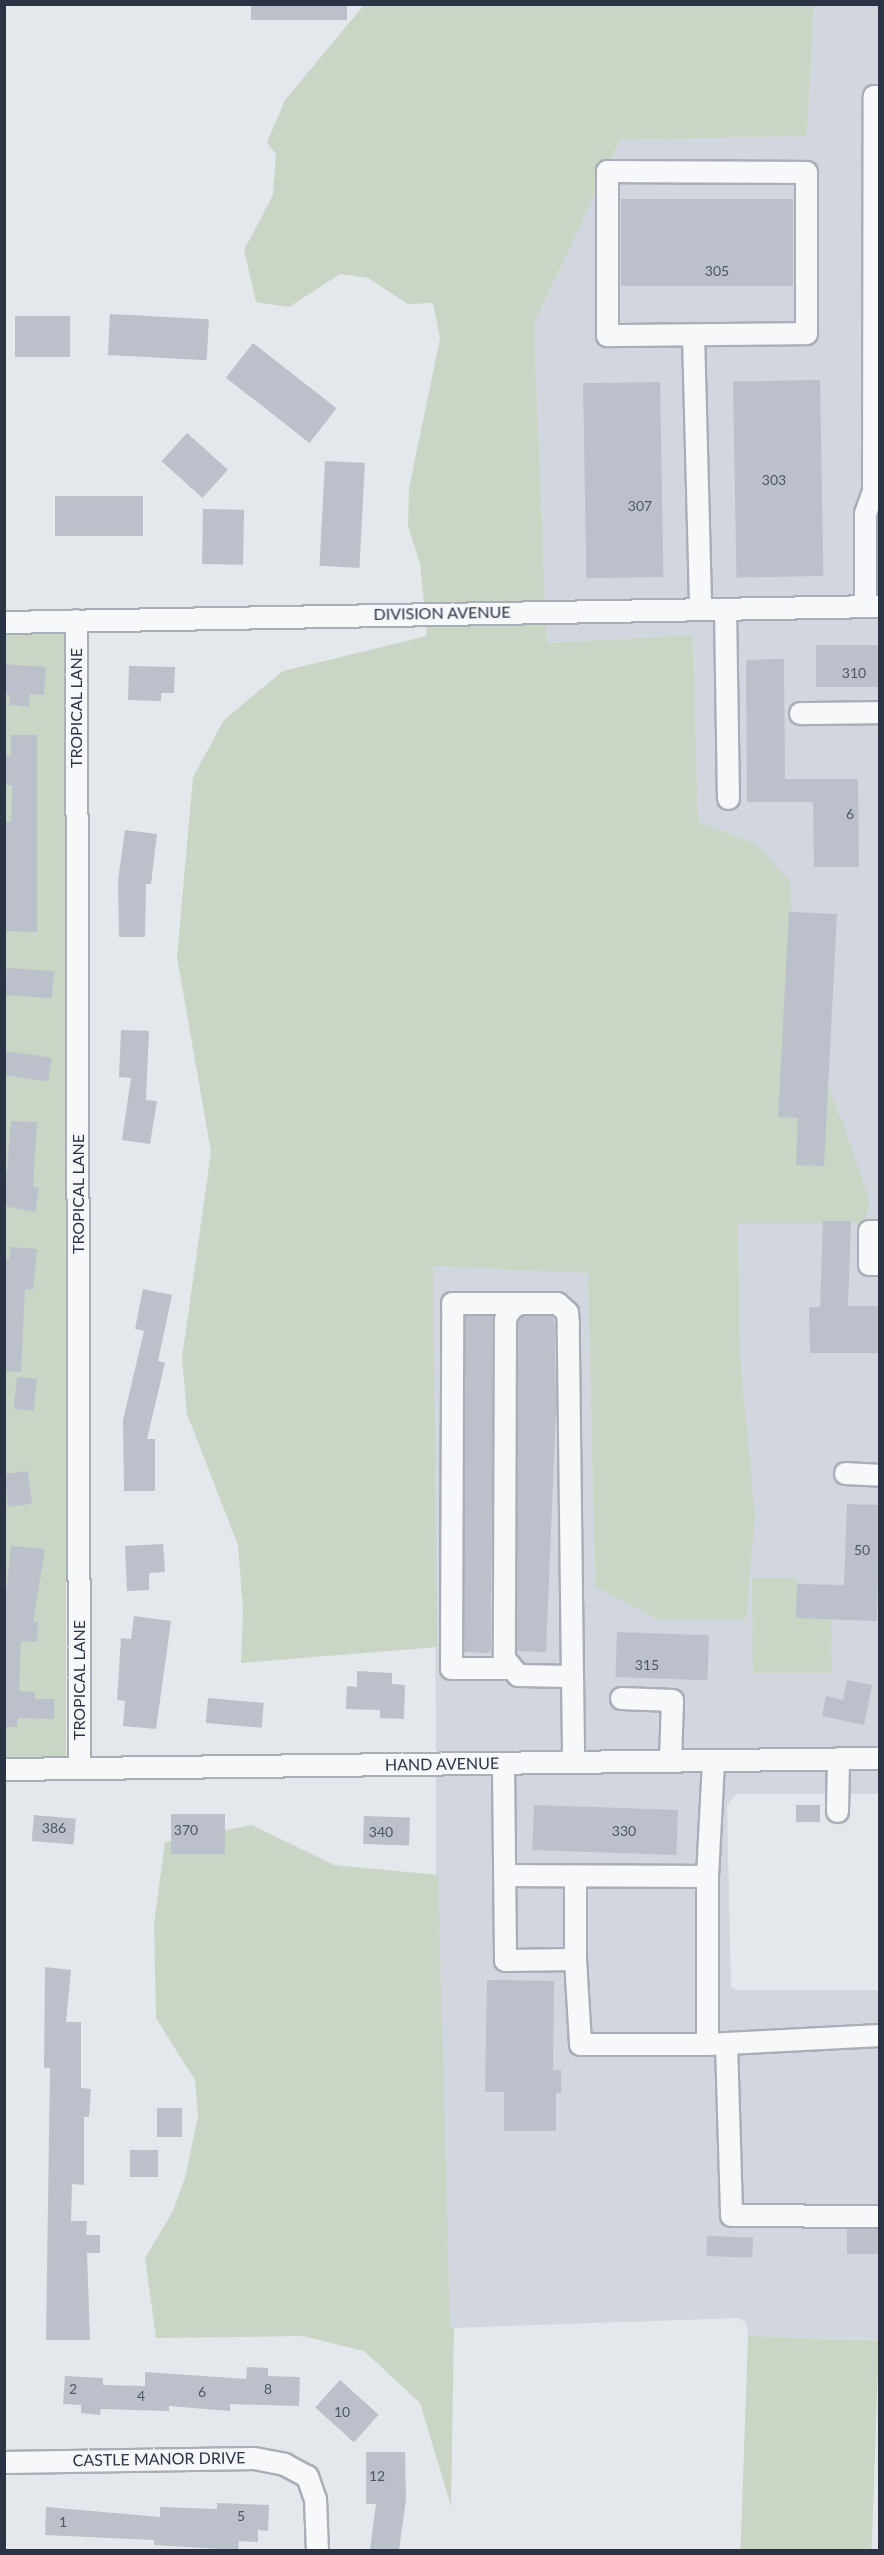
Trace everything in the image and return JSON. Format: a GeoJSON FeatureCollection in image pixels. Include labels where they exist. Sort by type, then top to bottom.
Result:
{"type":"FeatureCollection","features":[{"type":"Feature","properties":{"kind":"street"},"geometry":{"type":"LineString","coordinates":[[872,606],[864,513],[873,491],[878,303],[874,96],[879,96]]}},
{"type":"Feature","properties":{"kind":"street"},"geometry":{"type":"LineString","coordinates":[[607,171],[806,172],[806,333],[693,335],[607,335],[607,171]]}},
{"type":"Feature","properties":{"kind":"street"},"geometry":{"type":"LineString","coordinates":[[693,335],[700,609]]}},
{"type":"Feature","properties":{"kind":"street","name":"DIVISION AVENUE"},"geometry":{"type":"LineString","coordinates":[[4,622],[872,606]]}},
{"type":"Feature","properties":{"kind":"street"},"geometry":{"type":"LineString","coordinates":[[725,609],[728,798]]}},
{"type":"Feature","properties":{"kind":"street","name":"TROPICAL LANE"},"geometry":{"type":"LineString","coordinates":[[76,620],[79,1768]]}},
{"type":"Feature","properties":{"kind":"street"},"geometry":{"type":"LineString","coordinates":[[800,713],[879,712]]}},
{"type":"Feature","properties":{"kind":"street"},"geometry":{"type":"LineString","coordinates":[[879,1231],[869,1231],[869,1264],[879,1264]]}},
{"type":"Feature","properties":{"kind":"street"},"geometry":{"type":"LineString","coordinates":[[509,1668],[451,1668],[452,1303],[557,1303],[567,1312],[572,1762]]}},
{"type":"Feature","properties":{"kind":"street"},"geometry":{"type":"LineString","coordinates":[[519,1303],[510,1308],[505,1320],[504,1658],[509,1668],[518,1675],[572,1676]]}},
{"type":"Feature","properties":{"kind":"street"},"geometry":{"type":"LineString","coordinates":[[845,1473],[879,1475]]}},
{"type":"Feature","properties":{"kind":"street"},"geometry":{"type":"LineString","coordinates":[[621,1698],[672,1701],[670,1761]]}},
{"type":"Feature","properties":{"kind":"street"},"geometry":{"type":"LineString","coordinates":[[837,1811],[838,1758]]}},
{"type":"Feature","properties":{"kind":"street","name":"HAND AVENUE"},"geometry":{"type":"LineString","coordinates":[[4,1769],[879,1758]]}},
{"type":"Feature","properties":{"kind":"street"},"geometry":{"type":"LineString","coordinates":[[713,1760],[707,1876],[716,2043],[731,2215],[879,2216]]}},
{"type":"Feature","properties":{"kind":"street"},"geometry":{"type":"LineString","coordinates":[[503,1763],[505,1960],[575,1959]]}},
{"type":"Feature","properties":{"kind":"street"},"geometry":{"type":"LineString","coordinates":[[505,1875],[707,1876]]}},
{"type":"Feature","properties":{"kind":"street"},"geometry":{"type":"LineString","coordinates":[[575,1876],[575,1959],[580,2044],[716,2043],[879,2035]]}},
{"type":"Feature","properties":{"kind":"street","name":"CASTLE MANOR DRIVE"},"geometry":{"type":"LineString","coordinates":[[4,2462],[254,2458],[284,2464],[307,2476],[315,2499],[316,2550]]}},
{"type":"Feature","properties":{"kind":"shaded area"},"geometry":{"type":"Polygon","coordinates":[[[814,5],[879,5],[879,595],[545,601],[534,324],[620,140],[807,136],[814,5]]]}},
{"type":"Feature","properties":{"kind":"shaded area"},"geometry":{"type":"Polygon","coordinates":[[[879,617],[879,1747],[436,1753],[433,1266],[588,1272],[595,1586],[740,1357],[738,1222],[863,1223],[841,1118],[795,1006],[754,843],[698,822],[693,635],[547,643],[546,623],[879,617]]]}},
{"type":"Feature","properties":{"kind":"shaded area"},"geometry":{"type":"Polygon","coordinates":[[[879,1769],[879,1794],[737,1794],[727,1805],[731,1987],[737,1990],[879,1990],[879,2340],[748,2336],[746,2322],[739,2318],[450,2328],[436,1875],[436,1775],[879,1769]]]}},
{"type":"Feature","properties":{"kind":"green space"},"geometry":{"type":"Polygon","coordinates":[[[364,5],[814,5],[807,136],[620,140],[534,324],[545,601],[424,603],[420,564],[408,526],[409,488],[440,339],[433,303],[408,304],[368,278],[340,274],[289,307],[256,302],[244,250],[273,195],[276,154],[267,142],[285,100],[364,5]]]}},
{"type":"Feature","properties":{"kind":"green space"},"geometry":{"type":"Polygon","coordinates":[[[546,623],[547,643],[693,635],[698,822],[754,843],[790,881],[795,1006],[841,1118],[870,1202],[863,1223],[738,1223],[740,1357],[755,1517],[746,1619],[658,1619],[595,1586],[588,1273],[433,1266],[437,1647],[241,1663],[243,1611],[238,1545],[187,1414],[182,1358],[211,1152],[177,957],[193,777],[224,720],[283,671],[427,636],[426,624],[546,623]]]}},
{"type":"Feature","properties":{"kind":"green space"},"geometry":{"type":"Polygon","coordinates":[[[4,631],[66,631],[66,1758],[4,1758],[4,631]]]}},
{"type":"Feature","properties":{"kind":"green space"},"geometry":{"type":"Polygon","coordinates":[[[752,1578],[797,1578],[796,1618],[831,1619],[832,1673],[753,1673],[752,1578]]]}},
{"type":"Feature","properties":{"kind":"green space"},"geometry":{"type":"Polygon","coordinates":[[[252,1825],[334,1865],[438,1875],[450,2328],[454,2328],[451,2506],[420,2403],[364,2351],[303,2336],[156,2338],[145,2258],[172,2213],[185,2178],[198,2116],[195,2080],[156,2018],[154,1924],[165,1842],[252,1825]]]}},
{"type":"Feature","properties":{"kind":"green space"},"geometry":{"type":"Polygon","coordinates":[[[748,2336],[879,2341],[872,2550],[741,2550],[748,2336]]]}},
{"type":"Feature","properties":{"kind":"building"},"geometry":{"type":"Polygon","coordinates":[[[251,4],[347,4],[347,20],[251,20],[251,4]]]}},
{"type":"Feature","properties":{"kind":"building"},"geometry":{"type":"Polygon","coordinates":[[[621,199],[793,199],[793,286],[621,286],[621,199]]]}},
{"type":"Feature","properties":{"kind":"building"},"geometry":{"type":"Polygon","coordinates":[[[110,314],[209,319],[207,360],[108,355],[110,314]]]}},
{"type":"Feature","properties":{"kind":"building"},"geometry":{"type":"Polygon","coordinates":[[[15,316],[70,316],[70,357],[15,357],[15,316]]]}},
{"type":"Feature","properties":{"kind":"building"},"geometry":{"type":"Polygon","coordinates":[[[253,343],[337,408],[309,443],[226,378],[253,343]]]}},
{"type":"Feature","properties":{"kind":"building"},"geometry":{"type":"Polygon","coordinates":[[[820,380],[823,576],[736,577],[733,382],[820,380]]]}},
{"type":"Feature","properties":{"kind":"building"},"geometry":{"type":"Polygon","coordinates":[[[660,382],[663,577],[586,578],[583,383],[660,382]]]}},
{"type":"Feature","properties":{"kind":"building"},"geometry":{"type":"Polygon","coordinates":[[[187,433],[228,470],[202,498],[162,461],[187,433]]]}},
{"type":"Feature","properties":{"kind":"building"},"geometry":{"type":"Polygon","coordinates":[[[325,461],[365,463],[359,568],[320,566],[325,461]]]}},
{"type":"Feature","properties":{"kind":"building"},"geometry":{"type":"Polygon","coordinates":[[[55,496],[143,496],[143,536],[55,536],[55,496]]]}},
{"type":"Feature","properties":{"kind":"building"},"geometry":{"type":"Polygon","coordinates":[[[203,509],[244,510],[243,565],[202,564],[203,509]]]}},
{"type":"Feature","properties":{"kind":"building"},"geometry":{"type":"Polygon","coordinates":[[[816,645],[879,645],[879,687],[816,687],[816,645]]]}},
{"type":"Feature","properties":{"kind":"building"},"geometry":{"type":"Polygon","coordinates":[[[784,659],[785,779],[858,779],[859,867],[814,867],[813,802],[747,802],[746,660],[784,659]]]}},
{"type":"Feature","properties":{"kind":"building"},"geometry":{"type":"Polygon","coordinates":[[[4,664],[46,667],[44,695],[30,694],[29,707],[9,705],[10,695],[4,694],[4,664]]]}},
{"type":"Feature","properties":{"kind":"building"},"geometry":{"type":"Polygon","coordinates":[[[129,666],[175,667],[174,693],[161,693],[161,701],[128,700],[129,666]]]}},
{"type":"Feature","properties":{"kind":"building"},"geometry":{"type":"Polygon","coordinates":[[[11,735],[37,735],[37,932],[4,931],[4,822],[11,822],[12,785],[4,785],[4,755],[11,755],[11,735]]]}},
{"type":"Feature","properties":{"kind":"building"},"geometry":{"type":"Polygon","coordinates":[[[125,830],[157,834],[151,884],[146,884],[145,937],[119,937],[118,880],[125,830]]]}},
{"type":"Feature","properties":{"kind":"building"},"geometry":{"type":"Polygon","coordinates":[[[789,912],[837,914],[824,1166],[796,1165],[798,1118],[778,1117],[789,912]]]}},
{"type":"Feature","properties":{"kind":"building"},"geometry":{"type":"Polygon","coordinates":[[[7,968],[54,971],[52,998],[5,995],[7,968]]]}},
{"type":"Feature","properties":{"kind":"building"},"geometry":{"type":"Polygon","coordinates":[[[121,1030],[149,1031],[146,1100],[157,1101],[150,1144],[122,1140],[131,1078],[119,1077],[121,1030]]]}},
{"type":"Feature","properties":{"kind":"building"},"geometry":{"type":"Polygon","coordinates":[[[4,1051],[52,1058],[48,1081],[4,1075],[4,1051]]]}},
{"type":"Feature","properties":{"kind":"building"},"geometry":{"type":"Polygon","coordinates":[[[11,1121],[37,1122],[33,1186],[39,1188],[35,1212],[4,1206],[11,1121]]]}},
{"type":"Feature","properties":{"kind":"building"},"geometry":{"type":"Polygon","coordinates":[[[823,1221],[851,1221],[848,1306],[879,1306],[879,1353],[810,1353],[809,1307],[820,1307],[823,1221]]]}},
{"type":"Feature","properties":{"kind":"building"},"geometry":{"type":"Polygon","coordinates":[[[11,1247],[37,1249],[33,1290],[25,1289],[21,1372],[4,1371],[4,1259],[9,1259],[11,1247]]]}},
{"type":"Feature","properties":{"kind":"building"},"geometry":{"type":"Polygon","coordinates":[[[143,1289],[172,1295],[158,1361],[165,1363],[147,1439],[155,1439],[155,1491],[124,1491],[123,1420],[144,1331],[135,1329],[143,1289]]]}},
{"type":"Feature","properties":{"kind":"building"},"geometry":{"type":"Polygon","coordinates":[[[465,1316],[493,1316],[491,1650],[487,1653],[464,1652],[465,1316]]]}},
{"type":"Feature","properties":{"kind":"building"},"geometry":{"type":"Polygon","coordinates":[[[523,1316],[552,1316],[555,1325],[556,1409],[546,1652],[517,1651],[518,1322],[523,1316]]]}},
{"type":"Feature","properties":{"kind":"building"},"geometry":{"type":"Polygon","coordinates":[[[17,1377],[37,1379],[34,1411],[14,1409],[17,1377]]]}},
{"type":"Feature","properties":{"kind":"building"},"geometry":{"type":"Polygon","coordinates":[[[28,1471],[32,1504],[8,1507],[4,1474],[28,1471]]]}},
{"type":"Feature","properties":{"kind":"building"},"geometry":{"type":"Polygon","coordinates":[[[847,1504],[879,1505],[877,1621],[796,1618],[797,1584],[844,1585],[847,1504]]]}},
{"type":"Feature","properties":{"kind":"building"},"geometry":{"type":"Polygon","coordinates":[[[163,1544],[165,1572],[149,1573],[149,1590],[127,1591],[125,1546],[163,1544]]]}},
{"type":"Feature","properties":{"kind":"building"},"geometry":{"type":"Polygon","coordinates":[[[11,1546],[45,1549],[33,1622],[38,1622],[37,1642],[21,1641],[19,1691],[35,1692],[35,1699],[54,1699],[54,1719],[18,1718],[17,1727],[4,1727],[4,1613],[11,1546]]]}},
{"type":"Feature","properties":{"kind":"building"},"geometry":{"type":"Polygon","coordinates":[[[134,1616],[171,1621],[156,1729],[123,1726],[125,1701],[117,1700],[121,1638],[131,1639],[134,1616]]]}},
{"type":"Feature","properties":{"kind":"building"},"geometry":{"type":"Polygon","coordinates":[[[617,1632],[709,1635],[707,1680],[615,1677],[617,1632]]]}},
{"type":"Feature","properties":{"kind":"building"},"geometry":{"type":"Polygon","coordinates":[[[357,1671],[392,1673],[392,1684],[405,1685],[404,1719],[380,1718],[380,1710],[346,1709],[347,1686],[357,1687],[357,1671]]]}},
{"type":"Feature","properties":{"kind":"building"},"geometry":{"type":"Polygon","coordinates":[[[847,1680],[872,1685],[864,1725],[822,1716],[826,1696],[843,1700],[847,1680]]]}},
{"type":"Feature","properties":{"kind":"building"},"geometry":{"type":"Polygon","coordinates":[[[208,1698],[264,1703],[262,1728],[206,1723],[208,1698]]]}},
{"type":"Feature","properties":{"kind":"building"},"geometry":{"type":"Polygon","coordinates":[[[534,1805],[678,1810],[676,1855],[532,1850],[534,1805]]]}},
{"type":"Feature","properties":{"kind":"building"},"geometry":{"type":"Polygon","coordinates":[[[796,1805],[820,1805],[820,1822],[796,1822],[796,1805]]]}},
{"type":"Feature","properties":{"kind":"building"},"geometry":{"type":"Polygon","coordinates":[[[171,1814],[225,1814],[225,1854],[171,1854],[171,1814]]]}},
{"type":"Feature","properties":{"kind":"building"},"geometry":{"type":"Polygon","coordinates":[[[34,1815],[76,1819],[74,1845],[32,1841],[34,1815]]]}},
{"type":"Feature","properties":{"kind":"building"},"geometry":{"type":"Polygon","coordinates":[[[364,1816],[410,1818],[409,1846],[363,1844],[364,1816]]]}},
{"type":"Feature","properties":{"kind":"building"},"geometry":{"type":"Polygon","coordinates":[[[45,1967],[71,1970],[66,2022],[81,2022],[81,2088],[91,2089],[89,2117],[84,2117],[84,2185],[72,2184],[71,2221],[87,2221],[86,2235],[100,2235],[100,2253],[87,2253],[90,2340],[46,2340],[50,2068],[44,2068],[45,1967]]]}},
{"type":"Feature","properties":{"kind":"building"},"geometry":{"type":"Polygon","coordinates":[[[487,1980],[554,1981],[553,2070],[561,2070],[561,2093],[556,2093],[556,2131],[504,2131],[504,2092],[485,2092],[487,1980]]]}},
{"type":"Feature","properties":{"kind":"building"},"geometry":{"type":"Polygon","coordinates":[[[157,2108],[182,2108],[182,2137],[157,2137],[157,2108]]]}},
{"type":"Feature","properties":{"kind":"building"},"geometry":{"type":"Polygon","coordinates":[[[130,2150],[158,2150],[158,2177],[130,2177],[130,2150]]]}},
{"type":"Feature","properties":{"kind":"building"},"geometry":{"type":"Polygon","coordinates":[[[847,2229],[879,2229],[879,2254],[847,2254],[847,2229]]]}},
{"type":"Feature","properties":{"kind":"building"},"geometry":{"type":"Polygon","coordinates":[[[707,2236],[753,2238],[752,2258],[706,2256],[707,2236]]]}},
{"type":"Feature","properties":{"kind":"building"},"geometry":{"type":"Polygon","coordinates":[[[247,2367],[268,2368],[268,2376],[300,2377],[299,2406],[230,2404],[230,2411],[169,2406],[169,2411],[101,2409],[100,2415],[81,2413],[81,2405],[63,2404],[65,2376],[103,2378],[103,2385],[145,2386],[145,2372],[246,2379],[247,2367]]]}},
{"type":"Feature","properties":{"kind":"building"},"geometry":{"type":"Polygon","coordinates":[[[340,2380],[379,2415],[354,2442],[315,2407],[340,2380]]]}},
{"type":"Feature","properties":{"kind":"building"},"geometry":{"type":"Polygon","coordinates":[[[366,2452],[405,2452],[406,2499],[399,2550],[370,2550],[376,2504],[366,2504],[366,2452]]]}},
{"type":"Feature","properties":{"kind":"building"},"geometry":{"type":"Polygon","coordinates":[[[217,2503],[269,2505],[268,2531],[258,2530],[258,2542],[239,2541],[238,2550],[154,2545],[154,2540],[45,2535],[46,2507],[160,2517],[160,2507],[217,2509],[217,2503]]]}}]}
